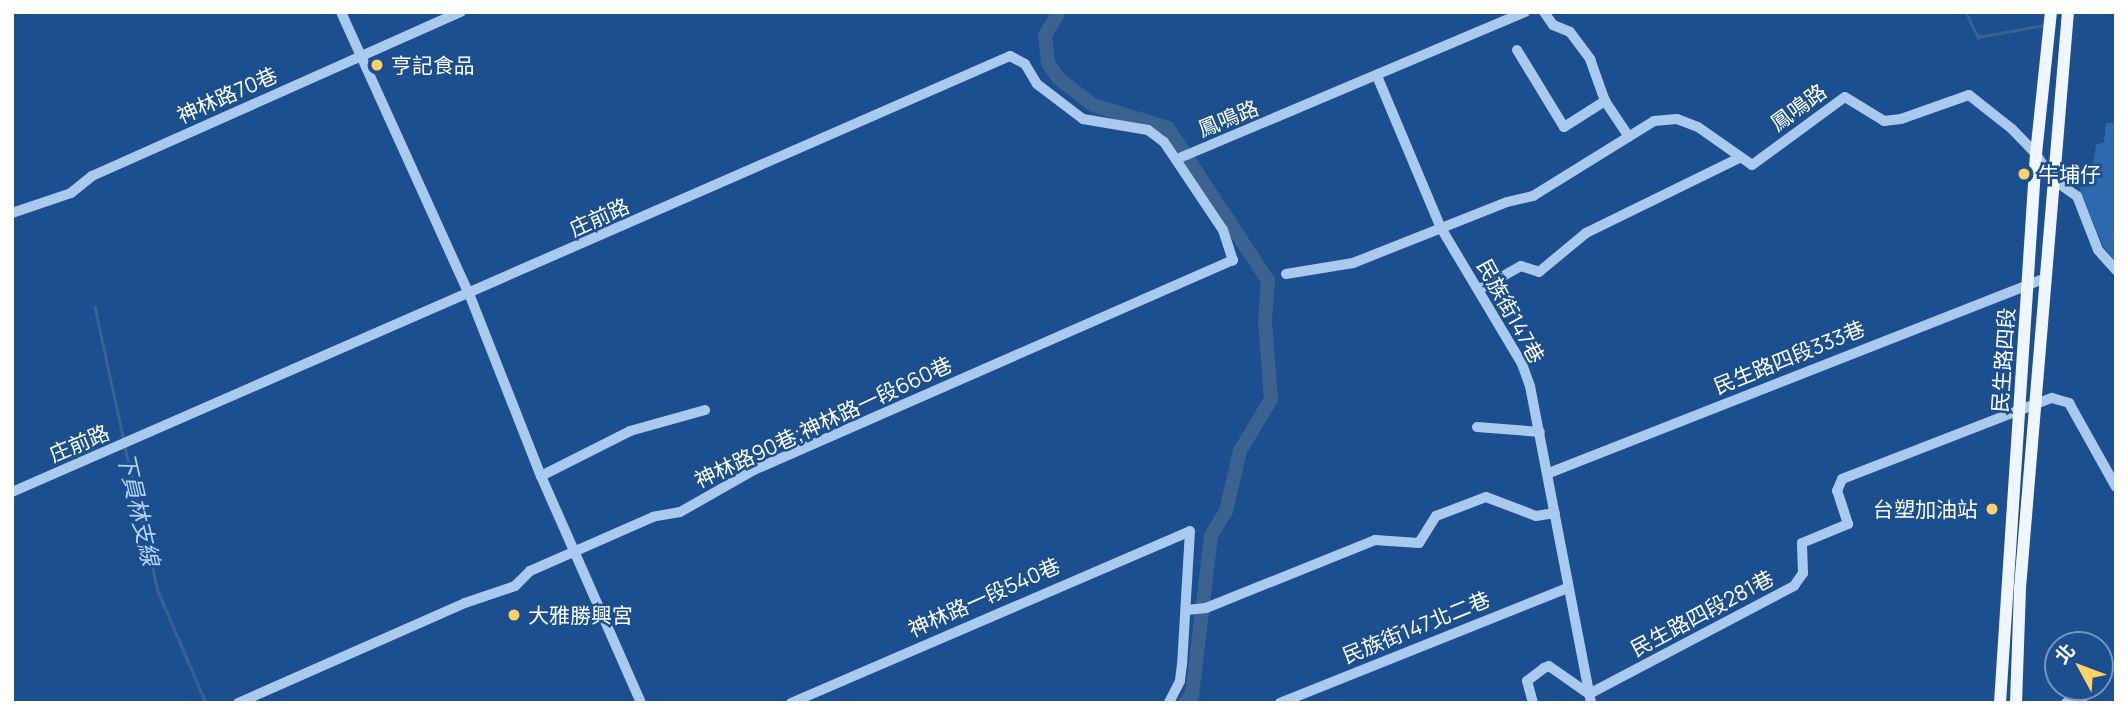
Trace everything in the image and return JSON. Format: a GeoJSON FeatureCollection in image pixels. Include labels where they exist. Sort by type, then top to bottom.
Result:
{"type":"FeatureCollection","features":[{"type":"Feature","properties":{"kind":"main road","name":"民生路四段"},"geometry":{"type":"LineString","coordinates":[[2000,703],[2036,154],[2050,16]]}},
{"type":"Feature","properties":{"kind":"main road","name":"民生路四段"},"geometry":{"type":"LineString","coordinates":[[2016,703],[2043,279],[2067,17]]}},
{"type":"Feature","properties":{"kind":"street"},"geometry":{"type":"LineString","coordinates":[[341,12],[363,55],[470,296],[541,476],[642,703]]}},
{"type":"Feature","properties":{"kind":"street","name":"神林路70巷"},"geometry":{"type":"LineString","coordinates":[[12,212],[71,193],[92,176],[461,12]]}},
{"type":"Feature","properties":{"kind":"street","name":"鳳鳴路"},"geometry":{"type":"LineString","coordinates":[[1177,159],[1525,12]]}},
{"type":"Feature","properties":{"kind":"street"},"geometry":{"type":"LineString","coordinates":[[1544,12],[1553,25],[1570,32],[1590,59],[1605,101],[1629,137]]}},
{"type":"Feature","properties":{"kind":"street"},"geometry":{"type":"LineString","coordinates":[[1517,50],[1564,127],[1605,101]]}},
{"type":"Feature","properties":{"kind":"street","name":"庄前路"},"geometry":{"type":"LineString","coordinates":[[12,492],[470,296],[1010,56],[1025,64],[1037,84],[1083,119],[1148,130],[1177,159]]}},
{"type":"Feature","properties":{"kind":"street","name":"民族街147巷"},"geometry":{"type":"LineString","coordinates":[[1377,76],[1441,228],[1522,364],[1549,473],[1567,588],[1590,698]]}},
{"type":"Feature","properties":{"kind":"street","name":"鳳鳴路"},"geometry":{"type":"LineString","coordinates":[[1739,158],[1752,165],[1845,97],[1884,121],[1901,119],[1969,95],[1985,104],[2036,154],[2051,178]]}},
{"type":"Feature","properties":{"kind":"street"},"geometry":{"type":"LineString","coordinates":[[1286,274],[1353,263],[1441,228],[1534,196],[1654,121],[1677,119],[1698,127],[1739,158],[1578,237],[1539,272],[1521,266],[1478,290]]}},
{"type":"Feature","properties":{"kind":"street","name":"神林路90巷;神林路一段660巷"},"geometry":{"type":"LineString","coordinates":[[238,703],[465,603],[515,586],[530,571],[653,517],[680,512],[754,470],[1234,260],[1223,230],[1177,159]]}},
{"type":"Feature","properties":{"kind":"street"},"geometry":{"type":"LineString","coordinates":[[2051,178],[2077,196],[2098,250],[2116,270]]}},
{"type":"Feature","properties":{"kind":"street","name":"民生路四段333巷"},"geometry":{"type":"LineString","coordinates":[[1549,473],[2043,279]]}},
{"type":"Feature","properties":{"kind":"street"},"geometry":{"type":"LineString","coordinates":[[2020,410],[2052,398],[2069,403],[2116,487]]}},
{"type":"Feature","properties":{"kind":"street"},"geometry":{"type":"LineString","coordinates":[[541,476],[630,431],[705,410]]}},
{"type":"Feature","properties":{"kind":"street","name":"民生路四段281巷"},"geometry":{"type":"LineString","coordinates":[[1590,698],[1802,580],[1802,543],[1848,524],[1837,491],[1842,479],[2020,410]]}},
{"type":"Feature","properties":{"kind":"street"},"geometry":{"type":"LineString","coordinates":[[1477,427],[1540,432]]}},
{"type":"Feature","properties":{"kind":"street"},"geometry":{"type":"LineString","coordinates":[[1169,703],[1180,681],[1187,610],[1206,608],[1375,540],[1419,543],[1436,516],[1486,497],[1536,516],[1555,513]]}},
{"type":"Feature","properties":{"kind":"street","name":"神林路一段540巷"},"geometry":{"type":"LineString","coordinates":[[791,703],[1181,533],[1193,534],[1187,610]]}},
{"type":"Feature","properties":{"kind":"street","name":"民族街147北二巷"},"geometry":{"type":"LineString","coordinates":[[1280,703],[1567,588]]}},
{"type":"Feature","properties":{"kind":"street"},"geometry":{"type":"LineString","coordinates":[[1533,703],[1527,681],[1549,666],[1590,698]]}},
{"type":"Feature","properties":{"kind":"shaded area"},"geometry":{"type":"Polygon","coordinates":[[[2106,123],[2116,123],[2116,262],[2103,246],[2079,187],[2090,186],[2096,145],[2104,142],[2106,123]]]}},
{"type":"Feature","properties":{"kind":"waterway"},"geometry":{"type":"LineString","coordinates":[[1059,12],[1045,35],[1048,63],[1058,78],[1093,105],[1168,128],[1268,281],[1265,321],[1271,399],[1240,451],[1226,511],[1211,536],[1191,703]]}},
{"type":"Feature","properties":{"kind":"waterway"},"geometry":{"type":"LineString","coordinates":[[1966,12],[1978,37],[2044,25]]}},
{"type":"Feature","properties":{"kind":"waterway","name":"下員林支線"},"geometry":{"type":"LineString","coordinates":[[95,307],[124,441]]}},
{"type":"Feature","properties":{"kind":"waterway","name":"下員林支線"},"geometry":{"type":"LineString","coordinates":[[125,447],[158,591],[206,703]]}},
{"type":"Feature","properties":{"kind":"waterway"},"geometry":{"type":"LineString","coordinates":[[1182,703],[1192,688]]}},
{"type":"Feature","properties":{"kind":"place","name":"亨記食品"},"geometry":{"type":"Point","coordinates":[377,65]}},
{"type":"Feature","properties":{"kind":"place","name":"牛埔仔"},"geometry":{"type":"Point","coordinates":[2024,174]}},
{"type":"Feature","properties":{"kind":"place","name":"台塑加油站"},"geometry":{"type":"Point","coordinates":[1992,509]}},
{"type":"Feature","properties":{"kind":"place","name":"大雅勝興宮"},"geometry":{"type":"Point","coordinates":[514,615]}}]}
